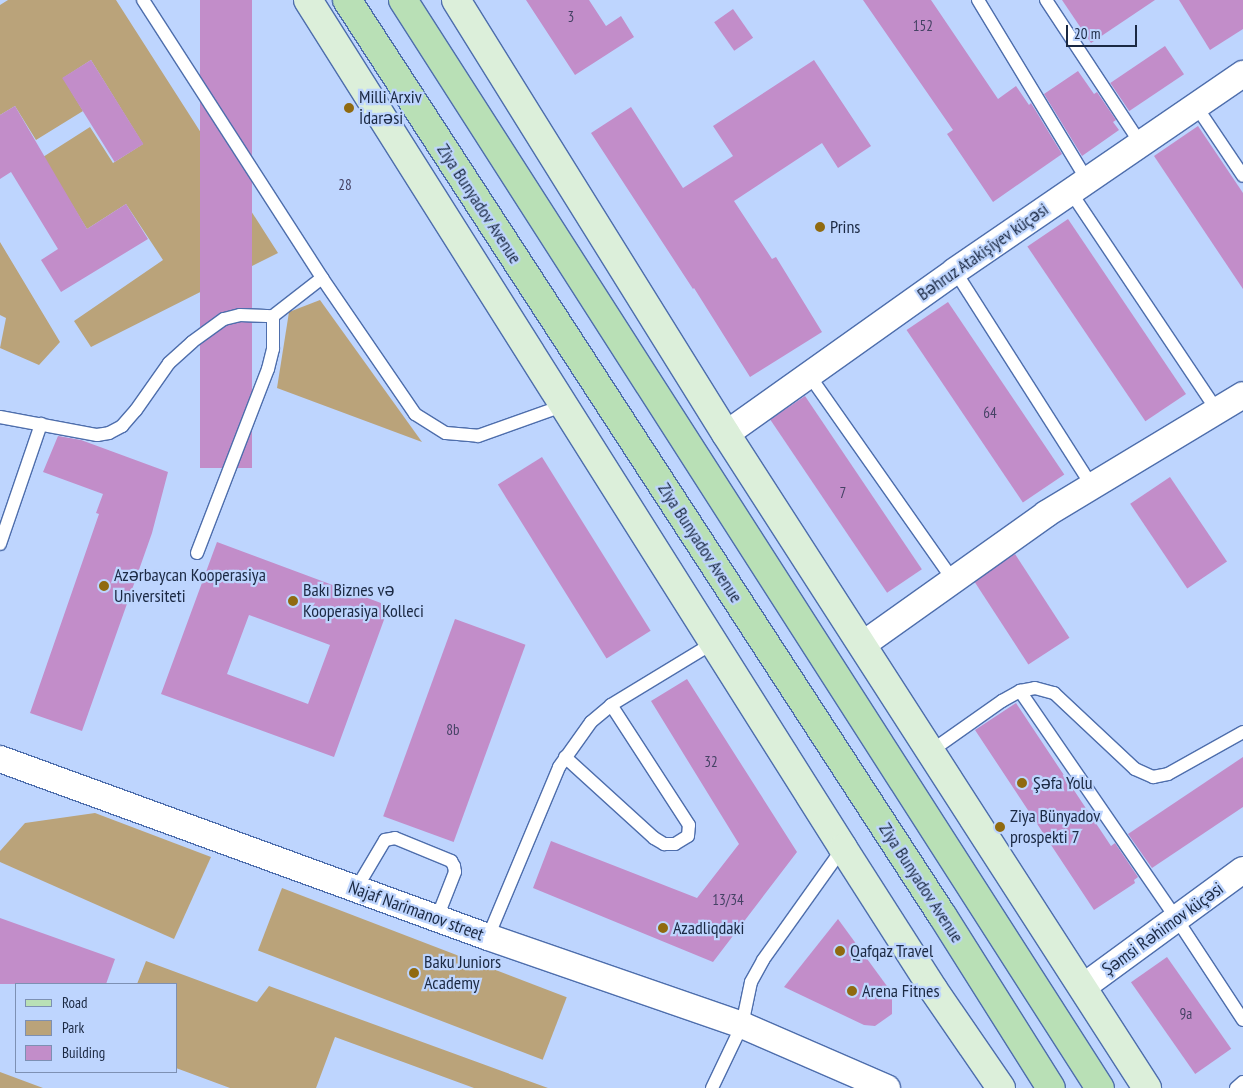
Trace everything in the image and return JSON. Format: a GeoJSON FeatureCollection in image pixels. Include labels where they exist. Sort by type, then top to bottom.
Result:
{"type":"FeatureCollection","features":[{"type":"Feature","properties":{"kind":"main road","name":"Ziya Bunyadov Avenue"},"geometry":{"type":"LineString","coordinates":[[308,0],[843,848],[933,989],[1001,1088]]}},
{"type":"Feature","properties":{"kind":"main road","name":"Ziya Bunyadov Avenue"},"geometry":{"type":"LineString","coordinates":[[347,0],[942,915],[1051,1088]]}},
{"type":"Feature","properties":{"kind":"main road"},"geometry":{"type":"LineString","coordinates":[[403,0],[1100,1088]]}},
{"type":"Feature","properties":{"kind":"main road"},"geometry":{"type":"LineString","coordinates":[[456,0],[726,434],[1147,1088]]}},
{"type":"Feature","properties":{"kind":"street","name":"Bəhruz Atakişiyev küçəsi"},"geometry":{"type":"LineString","coordinates":[[726,434],[955,271],[1243,74]]}},
{"type":"Feature","properties":{"kind":"street"},"geometry":{"type":"LineString","coordinates":[[862,645],[1046,514],[1243,395]]}},
{"type":"Feature","properties":{"kind":"street","name":"Najaf Narimanov street"},"geometry":{"type":"LineString","coordinates":[[0,759],[488,937],[742,1026],[887,1088]]}},
{"type":"Feature","properties":{"kind":"street","name":"Şəmsi Rəhimov küçəsi"},"geometry":{"type":"LineString","coordinates":[[1083,987],[1243,870]]}},
{"type":"Feature","properties":{"kind":"lane"},"geometry":{"type":"LineString","coordinates":[[143,0],[322,278],[415,414],[446,433],[478,436],[565,405]]}},
{"type":"Feature","properties":{"kind":"lane"},"geometry":{"type":"LineString","coordinates":[[978,0],[1079,186],[1217,410]]}},
{"type":"Feature","properties":{"kind":"lane"},"geometry":{"type":"LineString","coordinates":[[1046,0],[1141,144]]}},
{"type":"Feature","properties":{"kind":"lane"},"geometry":{"type":"LineString","coordinates":[[1196,106],[1243,176]]}},
{"type":"Feature","properties":{"kind":"lane"},"geometry":{"type":"LineString","coordinates":[[955,271],[1092,486]]}},
{"type":"Feature","properties":{"kind":"lane"},"geometry":{"type":"LineString","coordinates":[[0,417],[97,435],[109,433],[126,421],[169,363],[192,342],[224,319],[240,315],[273,316],[322,278]]}},
{"type":"Feature","properties":{"kind":"lane"},"geometry":{"type":"LineString","coordinates":[[197,553],[268,369],[273,350],[273,316]]}},
{"type":"Feature","properties":{"kind":"lane"},"geometry":{"type":"LineString","coordinates":[[809,375],[953,580]]}},
{"type":"Feature","properties":{"kind":"lane"},"geometry":{"type":"LineString","coordinates":[[0,544],[41,424]]}},
{"type":"Feature","properties":{"kind":"lane"},"geometry":{"type":"LineString","coordinates":[[488,937],[559,767],[591,722],[611,705],[714,643]]}},
{"type":"Feature","properties":{"kind":"lane"},"geometry":{"type":"LineString","coordinates":[[931,752],[1020,691],[1035,688],[1054,693],[1135,769],[1153,778],[1168,774],[1243,732]]}},
{"type":"Feature","properties":{"kind":"lane"},"geometry":{"type":"LineString","coordinates":[[1020,691],[1176,918],[1243,1020]]}},
{"type":"Feature","properties":{"kind":"lane"},"geometry":{"type":"LineString","coordinates":[[565,757],[654,838],[664,844],[674,844],[688,836],[689,825],[611,705]]}},
{"type":"Feature","properties":{"kind":"lane"},"geometry":{"type":"LineString","coordinates":[[356,889],[385,840],[395,838],[452,862],[455,872],[437,918]]}},
{"type":"Feature","properties":{"kind":"lane"},"geometry":{"type":"LineString","coordinates":[[712,1088],[742,1026],[751,982],[763,960],[843,848]]}},
{"type":"Feature","properties":{"kind":"lane"},"geometry":{"type":"LineString","coordinates":[[1236,1088],[1243,1082]]}},
{"type":"Feature","properties":{"kind":"green space"},"geometry":{"type":"Polygon","coordinates":[[[8,0],[116,0],[278,253],[91,347],[74,321],[163,260],[126,204],[87,229],[43,157],[90,127],[113,163],[143,144],[91,60],[63,78],[83,111],[36,140],[15,106],[0,115],[0,5],[8,0]]]}},
{"type":"Feature","properties":{"kind":"green space"},"geometry":{"type":"Polygon","coordinates":[[[0,242],[60,342],[39,365],[0,348],[6,318],[0,315],[0,242]]]}},
{"type":"Feature","properties":{"kind":"green space"},"geometry":{"type":"Polygon","coordinates":[[[320,300],[422,442],[277,388],[289,312],[320,300]]]}},
{"type":"Feature","properties":{"kind":"green space"},"geometry":{"type":"Polygon","coordinates":[[[95,813],[211,857],[174,939],[0,862],[0,851],[25,823],[95,813]]]}},
{"type":"Feature","properties":{"kind":"green space","name":"Baku Juniors Academy"},"geometry":{"type":"Polygon","coordinates":[[[282,888],[567,997],[543,1060],[258,951],[282,888]]]}},
{"type":"Feature","properties":{"kind":"green space"},"geometry":{"type":"Polygon","coordinates":[[[146,961],[257,1002],[269,986],[548,1088],[474,1088],[335,1037],[316,1088],[230,1088],[178,1069],[178,983],[137,983],[146,961]]]}},
{"type":"Feature","properties":{"kind":"green space"},"geometry":{"type":"Polygon","coordinates":[[[0,1072],[43,1088],[0,1088],[0,1072]]]}},
{"type":"Feature","properties":{"kind":"building"},"geometry":{"type":"Polygon","coordinates":[[[200,0],[252,0],[252,468],[200,468],[200,0]]]}},
{"type":"Feature","properties":{"kind":"building"},"geometry":{"type":"Polygon","coordinates":[[[526,0],[589,0],[606,26],[621,16],[634,37],[575,75],[526,0]]]}},
{"type":"Feature","properties":{"kind":"building"},"geometry":{"type":"Polygon","coordinates":[[[863,0],[931,0],[998,99],[1016,86],[1029,105],[1031,103],[1062,154],[993,202],[947,134],[953,130],[863,0]]]}},
{"type":"Feature","properties":{"kind":"building"},"geometry":{"type":"Polygon","coordinates":[[[1062,0],[1155,0],[1091,43],[1062,0]]]}},
{"type":"Feature","properties":{"kind":"building"},"geometry":{"type":"Polygon","coordinates":[[[1179,0],[1243,0],[1243,29],[1210,50],[1179,0]]]}},
{"type":"Feature","properties":{"kind":"building"},"geometry":{"type":"Polygon","coordinates":[[[733,9],[753,38],[734,51],[714,22],[733,9]]]}},
{"type":"Feature","properties":{"kind":"building"},"geometry":{"type":"Polygon","coordinates":[[[1165,46],[1184,74],[1129,111],[1110,83],[1165,46]]]}},
{"type":"Feature","properties":{"kind":"building"},"geometry":{"type":"Polygon","coordinates":[[[91,60],[143,144],[115,162],[62,78],[91,60]]]}},
{"type":"Feature","properties":{"kind":"building"},"geometry":{"type":"Polygon","coordinates":[[[814,60],[871,146],[838,168],[822,143],[734,201],[772,259],[776,257],[822,332],[750,377],[694,288],[591,133],[631,107],[683,188],[733,156],[713,126],[814,60]]]}},
{"type":"Feature","properties":{"kind":"building"},"geometry":{"type":"Polygon","coordinates":[[[1078,71],[1094,94],[1097,92],[1116,120],[1113,122],[1119,130],[1082,156],[1044,94],[1078,71]]]}},
{"type":"Feature","properties":{"kind":"building"},"geometry":{"type":"Polygon","coordinates":[[[15,106],[87,229],[126,204],[148,239],[61,292],[41,260],[58,249],[11,172],[0,179],[0,115],[15,106]]]}},
{"type":"Feature","properties":{"kind":"building"},"geometry":{"type":"Polygon","coordinates":[[[1198,126],[1243,193],[1243,289],[1154,156],[1198,126]]]}},
{"type":"Feature","properties":{"kind":"building"},"geometry":{"type":"Polygon","coordinates":[[[1068,219],[1186,394],[1145,421],[1027,246],[1068,219]]]}},
{"type":"Feature","properties":{"kind":"building"},"geometry":{"type":"Polygon","coordinates":[[[948,302],[1064,474],[1023,502],[907,330],[948,302]]]}},
{"type":"Feature","properties":{"kind":"building"},"geometry":{"type":"Polygon","coordinates":[[[805,396],[922,569],[887,593],[770,419],[805,396]]]}},
{"type":"Feature","properties":{"kind":"building"},"geometry":{"type":"Polygon","coordinates":[[[58,436],[81,440],[168,472],[152,533],[82,731],[30,713],[99,514],[96,513],[103,494],[43,472],[58,436]]]}},
{"type":"Feature","properties":{"kind":"building"},"geometry":{"type":"Polygon","coordinates":[[[542,457],[651,631],[607,658],[498,485],[542,457]]]}},
{"type":"Feature","properties":{"kind":"building"},"geometry":{"type":"Polygon","coordinates":[[[1170,477],[1227,562],[1187,588],[1130,504],[1170,477]]]}},
{"type":"Feature","properties":{"kind":"building"},"geometry":{"type":"Polygon","coordinates":[[[217,542],[389,606],[334,757],[161,694],[217,542]],[[249,615],[227,674],[308,704],[330,645],[249,615]]]}},
{"type":"Feature","properties":{"kind":"building"},"geometry":{"type":"Polygon","coordinates":[[[1015,554],[1069,638],[1028,665],[974,581],[1015,554]]]}},
{"type":"Feature","properties":{"kind":"building"},"geometry":{"type":"Polygon","coordinates":[[[455,619],[525,645],[454,842],[383,816],[455,619]]]}},
{"type":"Feature","properties":{"kind":"building"},"geometry":{"type":"Polygon","coordinates":[[[687,679],[797,852],[713,962],[533,888],[551,841],[697,898],[739,844],[651,701],[687,679]]]}},
{"type":"Feature","properties":{"kind":"building"},"geometry":{"type":"Polygon","coordinates":[[[1016,703],[1111,846],[1115,843],[1138,877],[1134,880],[1135,883],[1094,910],[975,730],[1016,703]]]}},
{"type":"Feature","properties":{"kind":"building"},"geometry":{"type":"Polygon","coordinates":[[[1243,757],[1243,807],[1152,868],[1128,834],[1243,757]]]}},
{"type":"Feature","properties":{"kind":"building"},"geometry":{"type":"Polygon","coordinates":[[[0,918],[115,959],[106,983],[0,984],[0,918]]]}},
{"type":"Feature","properties":{"kind":"building"},"geometry":{"type":"Polygon","coordinates":[[[838,919],[892,993],[892,1014],[875,1026],[864,1025],[784,987],[838,919]]]}},
{"type":"Feature","properties":{"kind":"building"},"geometry":{"type":"Polygon","coordinates":[[[1167,957],[1231,1049],[1195,1074],[1131,982],[1167,957]]]}},
{"type":"Feature","properties":{"kind":"place","name":"Milli Arxiv İdarəsi"},"geometry":{"type":"Point","coordinates":[349,108]}},
{"type":"Feature","properties":{"kind":"place","name":"Prins"},"geometry":{"type":"Point","coordinates":[820,227]}},
{"type":"Feature","properties":{"kind":"place","name":"Azərbaycan Kooperasiya Universiteti"},"geometry":{"type":"Point","coordinates":[104,586]}},
{"type":"Feature","properties":{"kind":"place","name":"Bakı Biznes və Kooperasiya Kolleci"},"geometry":{"type":"Point","coordinates":[293,601]}},
{"type":"Feature","properties":{"kind":"place","name":"Şəfa Yolu"},"geometry":{"type":"Point","coordinates":[1022,783]}},
{"type":"Feature","properties":{"kind":"place","name":"Ziya Bünyadov prospekti 7"},"geometry":{"type":"Point","coordinates":[1000,827]}},
{"type":"Feature","properties":{"kind":"place","name":"Azadliqdaki"},"geometry":{"type":"Point","coordinates":[663,928]}},
{"type":"Feature","properties":{"kind":"place","name":"Qafqaz Travel"},"geometry":{"type":"Point","coordinates":[840,951]}},
{"type":"Feature","properties":{"kind":"place","name":"Baku Juniors Academy"},"geometry":{"type":"Point","coordinates":[414,973]}},
{"type":"Feature","properties":{"kind":"place","name":"Arena Fitnes"},"geometry":{"type":"Point","coordinates":[852,991]}}]}
